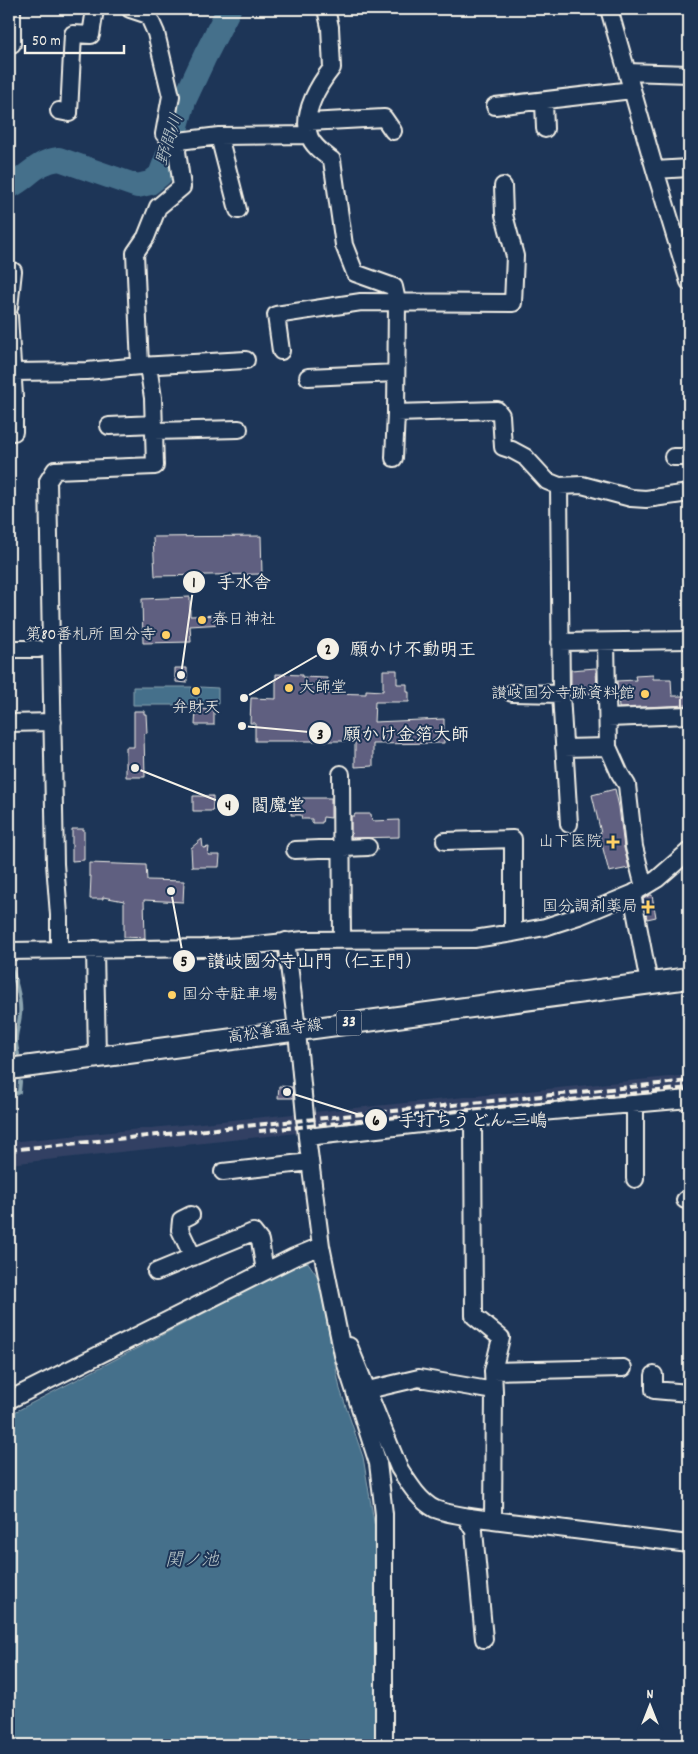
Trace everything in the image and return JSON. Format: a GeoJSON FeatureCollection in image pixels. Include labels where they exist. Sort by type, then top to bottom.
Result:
{"type":"FeatureCollection","features":[{"type":"Feature","properties":{"kind":"main road","name":"高松善通寺線"},"geometry":{"type":"LineString","coordinates":[[9,1069],[296,1029],[689,978]]}},
{"type":"Feature","properties":{"kind":"street"},"geometry":{"type":"LineString","coordinates":[[12,9],[12,44]]}},
{"type":"Feature","properties":{"kind":"street"},"geometry":{"type":"LineString","coordinates":[[59,111],[69,113],[74,34],[91,35],[95,9]]}},
{"type":"Feature","properties":{"kind":"street"},"geometry":{"type":"LineString","coordinates":[[130,9],[148,15],[156,33],[171,96],[164,134],[174,139],[308,128],[384,118],[393,131]]}},
{"type":"Feature","properties":{"kind":"street"},"geometry":{"type":"LineString","coordinates":[[326,9],[330,27],[332,68],[320,82],[312,101],[308,128],[319,150],[332,160],[344,245],[355,273],[394,287],[397,301],[394,458]]}},
{"type":"Feature","properties":{"kind":"street"},"geometry":{"type":"LineString","coordinates":[[609,9],[689,282]]}},
{"type":"Feature","properties":{"kind":"street"},"geometry":{"type":"LineString","coordinates":[[627,72],[689,74]]}},
{"type":"Feature","properties":{"kind":"street"},"geometry":{"type":"LineString","coordinates":[[495,106],[632,90]]}},
{"type":"Feature","properties":{"kind":"street"},"geometry":{"type":"LineString","coordinates":[[544,100],[545,129]]}},
{"type":"Feature","properties":{"kind":"street"},"geometry":{"type":"LineString","coordinates":[[219,136],[238,210]]}},
{"type":"Feature","properties":{"kind":"street"},"geometry":{"type":"LineString","coordinates":[[59,949],[59,915],[55,864],[48,481],[56,470],[155,466],[153,398],[144,366],[135,252],[146,237],[158,207],[182,187],[174,139]]}},
{"type":"Feature","properties":{"kind":"street"},"geometry":{"type":"LineString","coordinates":[[655,170],[689,168]]}},
{"type":"Feature","properties":{"kind":"street"},"geometry":{"type":"LineString","coordinates":[[282,351],[276,315],[361,302],[513,303],[515,256],[504,215],[503,186]]}},
{"type":"Feature","properties":{"kind":"street"},"geometry":{"type":"LineString","coordinates":[[9,308],[13,271]]}},
{"type":"Feature","properties":{"kind":"street"},"geometry":{"type":"LineString","coordinates":[[9,316],[14,397],[14,432]]}},
{"type":"Feature","properties":{"kind":"street"},"geometry":{"type":"LineString","coordinates":[[12,372],[87,371],[246,360]]}},
{"type":"Feature","properties":{"kind":"street"},"geometry":{"type":"LineString","coordinates":[[308,377],[396,373]]}},
{"type":"Feature","properties":{"kind":"street"},"geometry":{"type":"LineString","coordinates":[[396,413],[498,410],[502,415],[503,447],[525,457],[547,481],[560,486],[582,485],[631,498],[646,499],[689,493]]}},
{"type":"Feature","properties":{"kind":"street"},"geometry":{"type":"LineString","coordinates":[[109,426],[238,429]]}},
{"type":"Feature","properties":{"kind":"street"},"geometry":{"type":"LineString","coordinates":[[672,457],[689,457]]}},
{"type":"Feature","properties":{"kind":"street"},"geometry":{"type":"LineString","coordinates":[[560,486],[561,694],[569,824]]}},
{"type":"Feature","properties":{"kind":"street"},"geometry":{"type":"LineString","coordinates":[[560,642],[689,640]]}},
{"type":"Feature","properties":{"kind":"street"},"geometry":{"type":"LineString","coordinates":[[606,642],[608,747],[627,785],[649,983]]}},
{"type":"Feature","properties":{"kind":"street"},"geometry":{"type":"LineString","coordinates":[[9,649],[38,649]]}},
{"type":"Feature","properties":{"kind":"street"},"geometry":{"type":"LineString","coordinates":[[512,693],[561,694]]}},
{"type":"Feature","properties":{"kind":"street"},"geometry":{"type":"LineString","coordinates":[[608,718],[689,715]]}},
{"type":"Feature","properties":{"kind":"street"},"geometry":{"type":"LineString","coordinates":[[9,723],[53,722]]}},
{"type":"Feature","properties":{"kind":"street"},"geometry":{"type":"LineString","coordinates":[[564,748],[608,747]]}},
{"type":"Feature","properties":{"kind":"street"},"geometry":{"type":"LineString","coordinates":[[341,774],[342,940]]}},
{"type":"Feature","properties":{"kind":"street"},"geometry":{"type":"LineString","coordinates":[[445,841],[512,839],[513,933]]}},
{"type":"Feature","properties":{"kind":"street"},"geometry":{"type":"LineString","coordinates":[[295,850],[368,847]]}},
{"type":"Feature","properties":{"kind":"street"},"geometry":{"type":"LineString","coordinates":[[9,951],[202,948],[286,941],[474,939],[545,927],[579,916],[638,890],[657,879],[689,851]]}},
{"type":"Feature","properties":{"kind":"street"},"geometry":{"type":"LineString","coordinates":[[286,941],[321,1246],[336,1328],[350,1380],[378,1463],[384,1514],[384,1745]]}},
{"type":"Feature","properties":{"kind":"street"},"geometry":{"type":"LineString","coordinates":[[95,949],[97,1057]]}},
{"type":"Feature","properties":{"kind":"street"},"geometry":{"type":"LineString","coordinates":[[307,1137],[473,1118],[689,1099]]}},
{"type":"Feature","properties":{"kind":"street"},"geometry":{"type":"LineString","coordinates":[[635,1104],[635,1179]]}},
{"type":"Feature","properties":{"kind":"street"},"geometry":{"type":"LineString","coordinates":[[473,1118],[474,1316],[501,1338],[493,1371],[493,1520]]}},
{"type":"Feature","properties":{"kind":"street"},"geometry":{"type":"LineString","coordinates":[[224,1172],[310,1162]]}},
{"type":"Feature","properties":{"kind":"street"},"geometry":{"type":"LineString","coordinates":[[191,1215],[181,1220],[180,1230],[193,1257]]}},
{"type":"Feature","properties":{"kind":"street"},"geometry":{"type":"LineString","coordinates":[[156,1272],[253,1232],[260,1241],[265,1271]]}},
{"type":"Feature","properties":{"kind":"street"},"geometry":{"type":"LineString","coordinates":[[9,1400],[265,1271],[321,1246]]}},
{"type":"Feature","properties":{"kind":"street"},"geometry":{"type":"LineString","coordinates":[[336,1328],[348,1344],[399,1468],[420,1497],[434,1509],[493,1520],[689,1544]]}},
{"type":"Feature","properties":{"kind":"street"},"geometry":{"type":"LineString","coordinates":[[493,1371],[623,1368]]}},
{"type":"Feature","properties":{"kind":"street"},"geometry":{"type":"LineString","coordinates":[[654,1375],[654,1390],[689,1393]]}},
{"type":"Feature","properties":{"kind":"street"},"geometry":{"type":"LineString","coordinates":[[368,1390],[419,1378],[494,1391]]}},
{"type":"Feature","properties":{"kind":"street"},"geometry":{"type":"LineString","coordinates":[[464,1516],[474,1531],[484,1639]]}},
{"type":"Feature","properties":{"kind":"shaded area"},"geometry":{"type":"Polygon","coordinates":[[[689,1075],[689,1094],[9,1164],[9,1142],[689,1075]]]}},
{"type":"Feature","properties":{"kind":"water"},"geometry":{"type":"Polygon","coordinates":[[[133,687],[192,687],[192,696],[200,695],[200,687],[218,688],[218,705],[133,705],[133,687]]]}},
{"type":"Feature","properties":{"kind":"water","name":"関ノ池"},"geometry":{"type":"Polygon","coordinates":[[[307,1261],[318,1277],[340,1389],[363,1457],[375,1528],[376,1745],[9,1745],[9,1415],[307,1261]]]}},
{"type":"Feature","properties":{"kind":"building"},"geometry":{"type":"Polygon","coordinates":[[[261,536],[262,574],[155,576],[153,537],[261,536]]]}},
{"type":"Feature","properties":{"kind":"building"},"geometry":{"type":"Polygon","coordinates":[[[190,597],[190,616],[223,615],[223,624],[190,626],[191,642],[143,643],[142,599],[190,597]]]}},
{"type":"Feature","properties":{"kind":"building"},"geometry":{"type":"Polygon","coordinates":[[[175,668],[187,668],[187,683],[176,682],[175,668]]]}},
{"type":"Feature","properties":{"kind":"building"},"geometry":{"type":"Polygon","coordinates":[[[596,668],[597,693],[571,695],[571,670],[596,668]]]}},
{"type":"Feature","properties":{"kind":"building"},"geometry":{"type":"Polygon","coordinates":[[[383,670],[397,670],[397,684],[407,684],[409,702],[375,702],[374,722],[444,719],[444,743],[373,744],[373,766],[355,767],[355,741],[255,741],[255,723],[250,723],[251,698],[276,699],[276,674],[327,678],[327,693],[366,694],[366,690],[383,691],[383,670]]]}},
{"type":"Feature","properties":{"kind":"building","name":"讃岐国分寺跡資料館"},"geometry":{"type":"Polygon","coordinates":[[[653,675],[653,679],[671,679],[672,696],[689,696],[689,705],[619,708],[617,681],[636,680],[635,676],[653,675]]]}},
{"type":"Feature","properties":{"kind":"building"},"geometry":{"type":"Polygon","coordinates":[[[196,709],[214,710],[214,725],[195,725],[196,709]]]}},
{"type":"Feature","properties":{"kind":"building"},"geometry":{"type":"Polygon","coordinates":[[[134,711],[144,711],[144,714],[146,714],[147,733],[144,734],[145,777],[126,777],[126,747],[134,747],[134,711]]]}},
{"type":"Feature","properties":{"kind":"building"},"geometry":{"type":"Polygon","coordinates":[[[615,789],[629,868],[609,872],[592,795],[615,789]]]}},
{"type":"Feature","properties":{"kind":"building"},"geometry":{"type":"Polygon","coordinates":[[[193,796],[213,796],[213,811],[193,811],[193,796]]]}},
{"type":"Feature","properties":{"kind":"building"},"geometry":{"type":"Polygon","coordinates":[[[292,798],[331,798],[331,818],[323,817],[322,823],[312,823],[312,819],[302,819],[301,815],[291,815],[292,798]]]}},
{"type":"Feature","properties":{"kind":"building"},"geometry":{"type":"Polygon","coordinates":[[[355,814],[371,814],[372,821],[399,820],[399,837],[351,838],[351,816],[355,814]]]}},
{"type":"Feature","properties":{"kind":"building"},"geometry":{"type":"Polygon","coordinates":[[[72,829],[84,829],[84,860],[72,861],[72,829]]]}},
{"type":"Feature","properties":{"kind":"building"},"geometry":{"type":"Polygon","coordinates":[[[202,839],[203,848],[209,847],[208,855],[220,855],[219,867],[192,867],[191,848],[202,839]]]}},
{"type":"Feature","properties":{"kind":"building"},"geometry":{"type":"Polygon","coordinates":[[[89,863],[146,865],[147,880],[184,881],[183,902],[144,900],[145,938],[124,937],[124,901],[103,897],[103,899],[90,899],[91,876],[89,876],[89,863]]]}},
{"type":"Feature","properties":{"kind":"building","name":"国分調剤薬局"},"geometry":{"type":"Polygon","coordinates":[[[652,895],[656,917],[647,919],[643,899],[652,895]]]}},
{"type":"Feature","properties":{"kind":"building"},"geometry":{"type":"Polygon","coordinates":[[[279,1086],[292,1087],[293,1098],[278,1098],[279,1086]]]}},
{"type":"Feature","properties":{"kind":"waterway","name":"野間川"},"geometry":{"type":"LineString","coordinates":[[9,187],[44,163],[59,159],[137,186],[150,183],[160,175],[171,147],[184,101],[229,9]]}},
{"type":"Feature","properties":{"kind":"waterway"},"geometry":{"type":"LineString","coordinates":[[9,961],[20,1002],[16,1038],[18,1054]]}},
{"type":"Feature","properties":{"kind":"waterway"},"geometry":{"type":"LineString","coordinates":[[9,1097],[19,1092],[20,1082]]}},
{"type":"Feature","properties":{"kind":"railway"},"geometry":{"type":"LineString","coordinates":[[9,1150],[689,1081]]}},
{"type":"Feature","properties":{"kind":"railway"},"geometry":{"type":"LineString","coordinates":[[259,1131],[689,1088]]}},
{"type":"Feature","properties":{"kind":"place","name":"春日神社"},"geometry":{"type":"Point","coordinates":[202,620]}},
{"type":"Feature","properties":{"kind":"place","name":"第80番札所 国分寺"},"geometry":{"type":"Point","coordinates":[166,635]}},
{"type":"Feature","properties":{"kind":"place","name":"手水舎"},"geometry":{"type":"Point","coordinates":[181,675]}},
{"type":"Feature","properties":{"kind":"place","name":"大師堂"},"geometry":{"type":"Point","coordinates":[289,688]}},
{"type":"Feature","properties":{"kind":"place","name":"弁財天"},"geometry":{"type":"Point","coordinates":[196,691]}},
{"type":"Feature","properties":{"kind":"place","name":"讃岐国分寺跡資料館"},"geometry":{"type":"Point","coordinates":[645,694]}},
{"type":"Feature","properties":{"kind":"place","name":"願かけ不動明王"},"geometry":{"type":"Point","coordinates":[244,698]}},
{"type":"Feature","properties":{"kind":"place","name":"願かけ金箔大師"},"geometry":{"type":"Point","coordinates":[242,726]}},
{"type":"Feature","properties":{"kind":"place","name":"閻魔堂"},"geometry":{"type":"Point","coordinates":[135,768]}},
{"type":"Feature","properties":{"kind":"place","name":"山下医院"},"geometry":{"type":"Point","coordinates":[613,842]}},
{"type":"Feature","properties":{"kind":"place","name":"讃岐國分寺山門（仁王門）"},"geometry":{"type":"Point","coordinates":[171,891]}},
{"type":"Feature","properties":{"kind":"place","name":"国分調剤薬局"},"geometry":{"type":"Point","coordinates":[648,907]}},
{"type":"Feature","properties":{"kind":"place","name":"国分寺駐車場"},"geometry":{"type":"Point","coordinates":[172,995]}},
{"type":"Feature","properties":{"kind":"place","name":"手打ちうどん 三嶋"},"geometry":{"type":"Point","coordinates":[287,1092]}}]}
